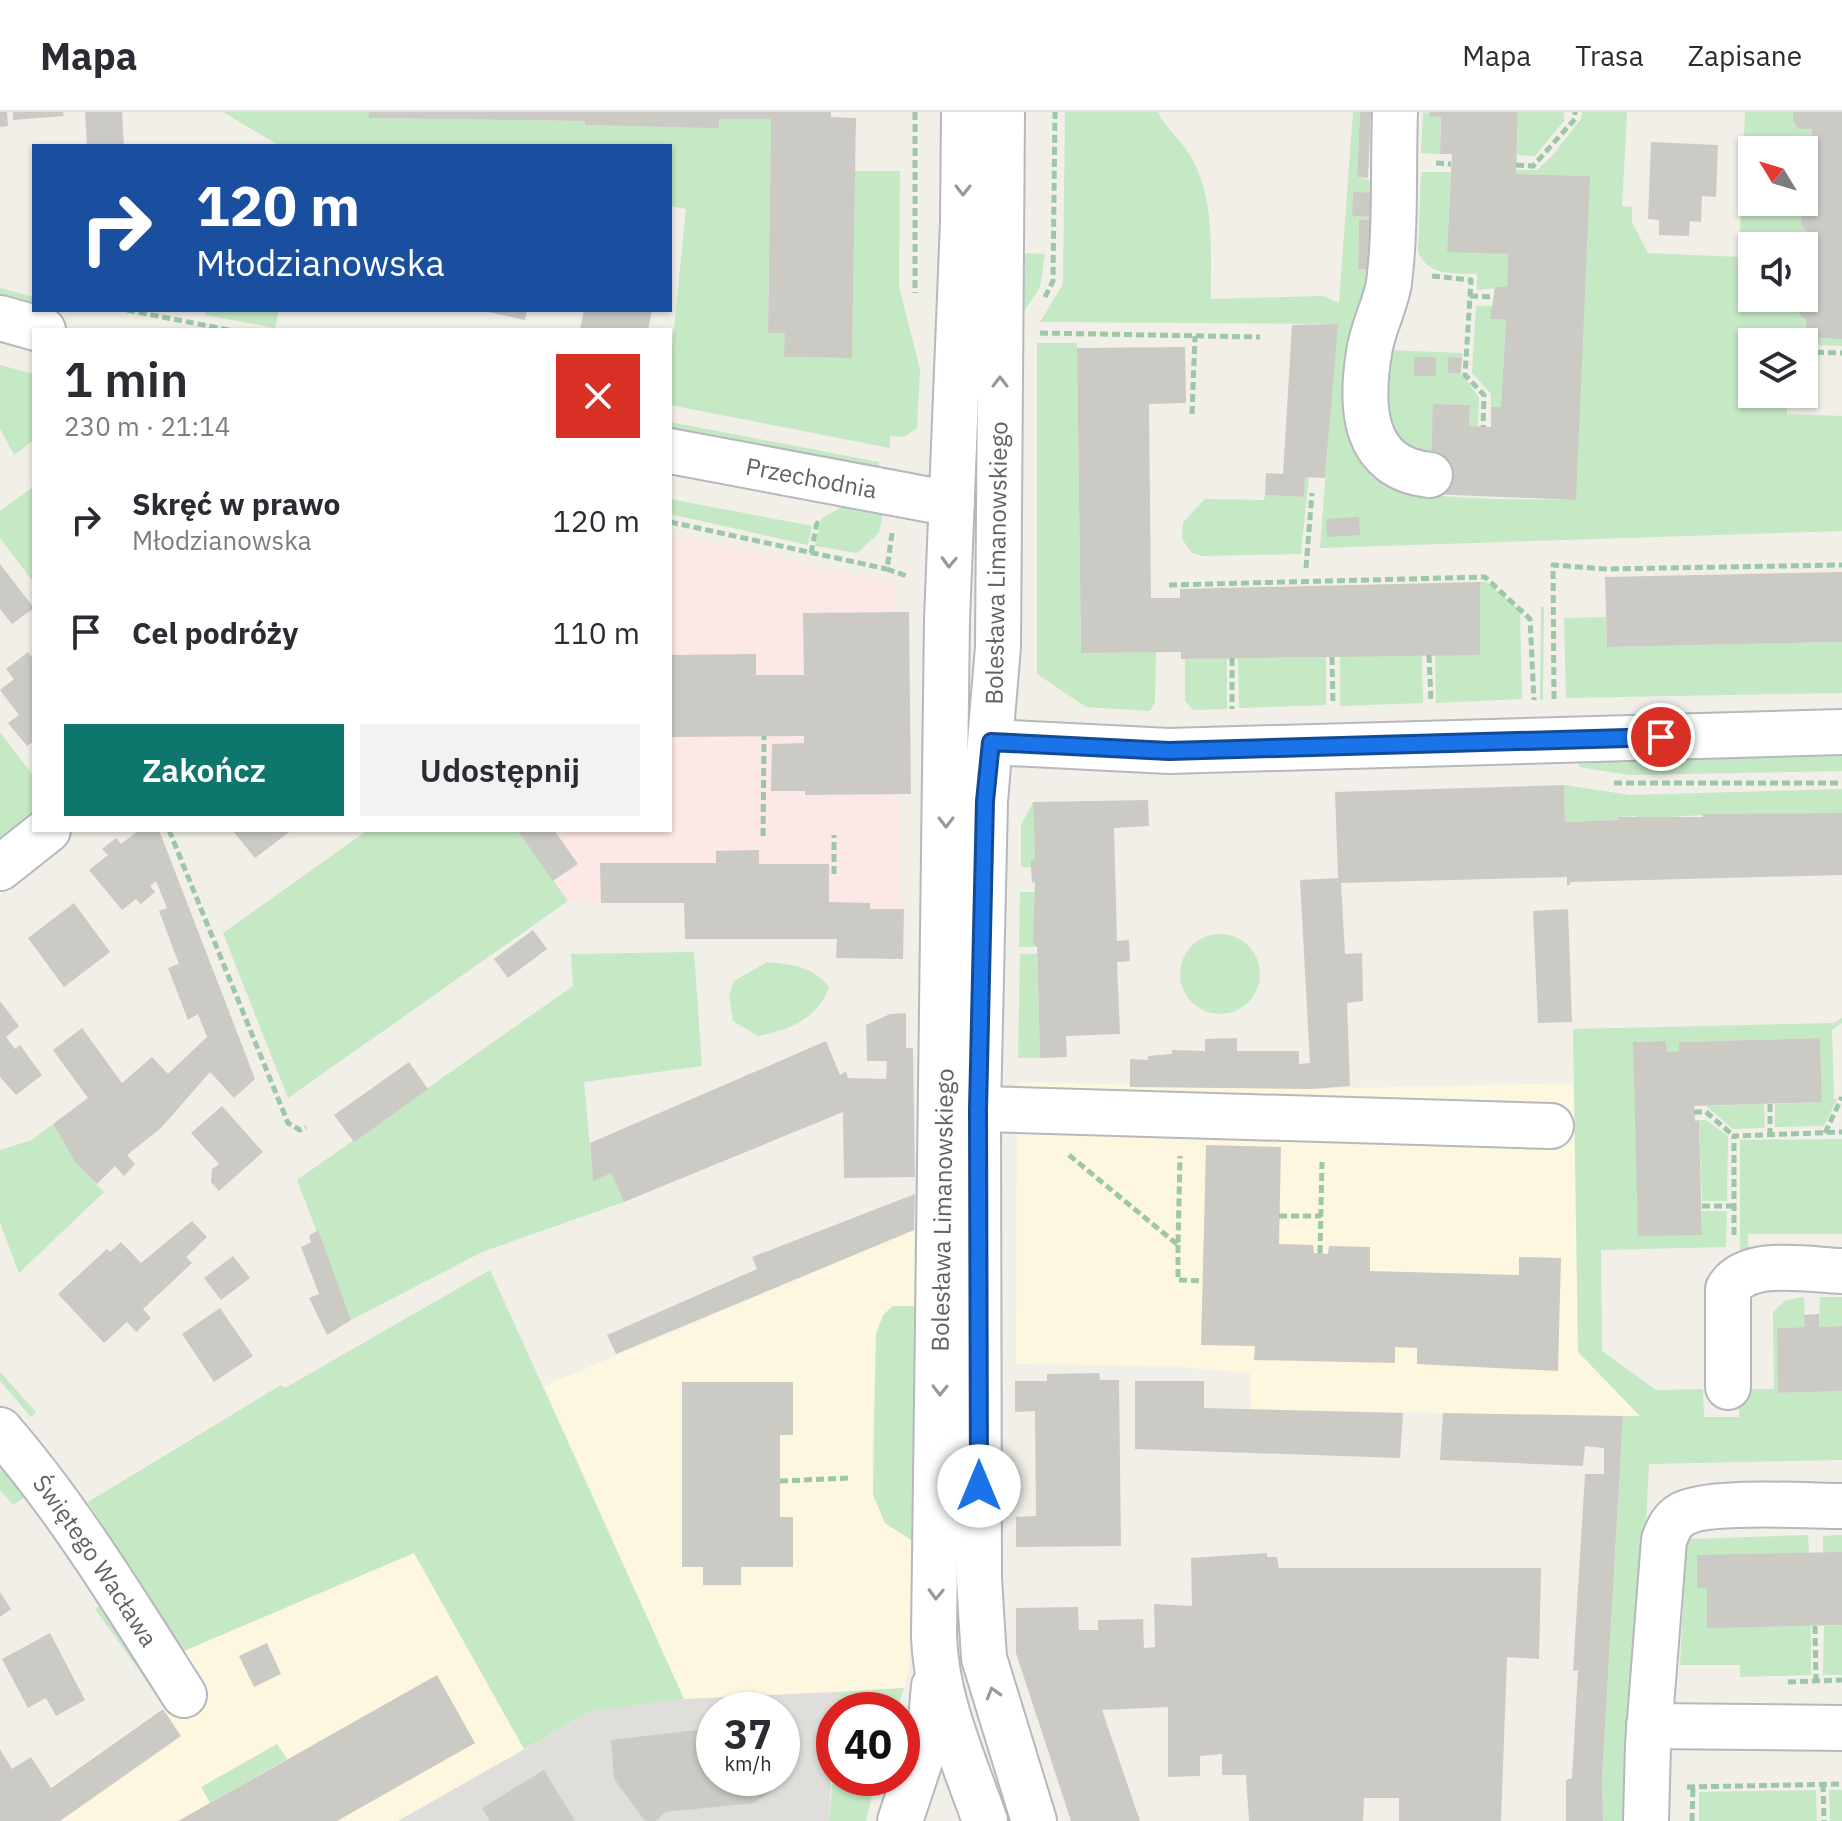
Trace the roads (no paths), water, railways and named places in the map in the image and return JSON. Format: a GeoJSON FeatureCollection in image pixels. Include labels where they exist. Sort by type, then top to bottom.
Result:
{"type":"FeatureCollection","features":[{"type":"Feature","properties":{"kind":"street","name":"Bolesława Limanowskiego"},"geometry":{"type":"LineString","coordinates":[[964,112],[963,222],[947,619],[960,1108],[980,1619],[984,1658],[1028,1801]]}},
{"type":"Feature","properties":{"kind":"street","name":"Bolesława Limanowskiego"},"geometry":{"type":"LineString","coordinates":[[985,1821],[956,1740],[935,1667],[960,1108],[998,622],[1002,112]]}},
{"type":"Feature","properties":{"kind":"street"},"geometry":{"type":"LineString","coordinates":[[1395,112],[1389,281],[1369,351],[1366,411],[1369,430],[1384,456],[1412,473],[1430,475]]}},
{"type":"Feature","properties":{"kind":"street"},"geometry":{"type":"LineString","coordinates":[[0,318],[36,328]]}},
{"type":"Feature","properties":{"kind":"street","name":"Przechodnia"},"geometry":{"type":"LineString","coordinates":[[672,451],[952,504]]}},
{"type":"Feature","properties":{"kind":"street"},"geometry":{"type":"LineString","coordinates":[[991,742],[1169,751],[1842,732]]}},
{"type":"Feature","properties":{"kind":"street"},"geometry":{"type":"LineString","coordinates":[[0,868],[45,832]]}},
{"type":"Feature","properties":{"kind":"street"},"geometry":{"type":"LineString","coordinates":[[960,1108],[1551,1126]]}},
{"type":"Feature","properties":{"kind":"street"},"geometry":{"type":"LineString","coordinates":[[1728,1387],[1728,1289],[1734,1278],[1758,1270],[1842,1271]]}},
{"type":"Feature","properties":{"kind":"street","name":"Świętego Wacława"},"geometry":{"type":"LineString","coordinates":[[0,1430],[36,1471],[184,1695]]}},
{"type":"Feature","properties":{"kind":"street"},"geometry":{"type":"LineString","coordinates":[[1646,1804],[1664,1540],[1670,1525],[1681,1514],[1708,1507],[1842,1506]]}},
{"type":"Feature","properties":{"kind":"street"},"geometry":{"type":"LineString","coordinates":[[920,1759],[930,1731],[935,1667]]}},
{"type":"Feature","properties":{"kind":"street"},"geometry":{"type":"LineString","coordinates":[[1649,1726],[1842,1728]]}},
{"type":"Feature","properties":{"kind":"street"},"geometry":{"type":"LineString","coordinates":[[920,1761],[940,1744],[966,1740],[989,1751],[1028,1801]]}},
{"type":"Feature","properties":{"kind":"street"},"geometry":{"type":"LineString","coordinates":[[900,1821],[908,1796]]}}]}
